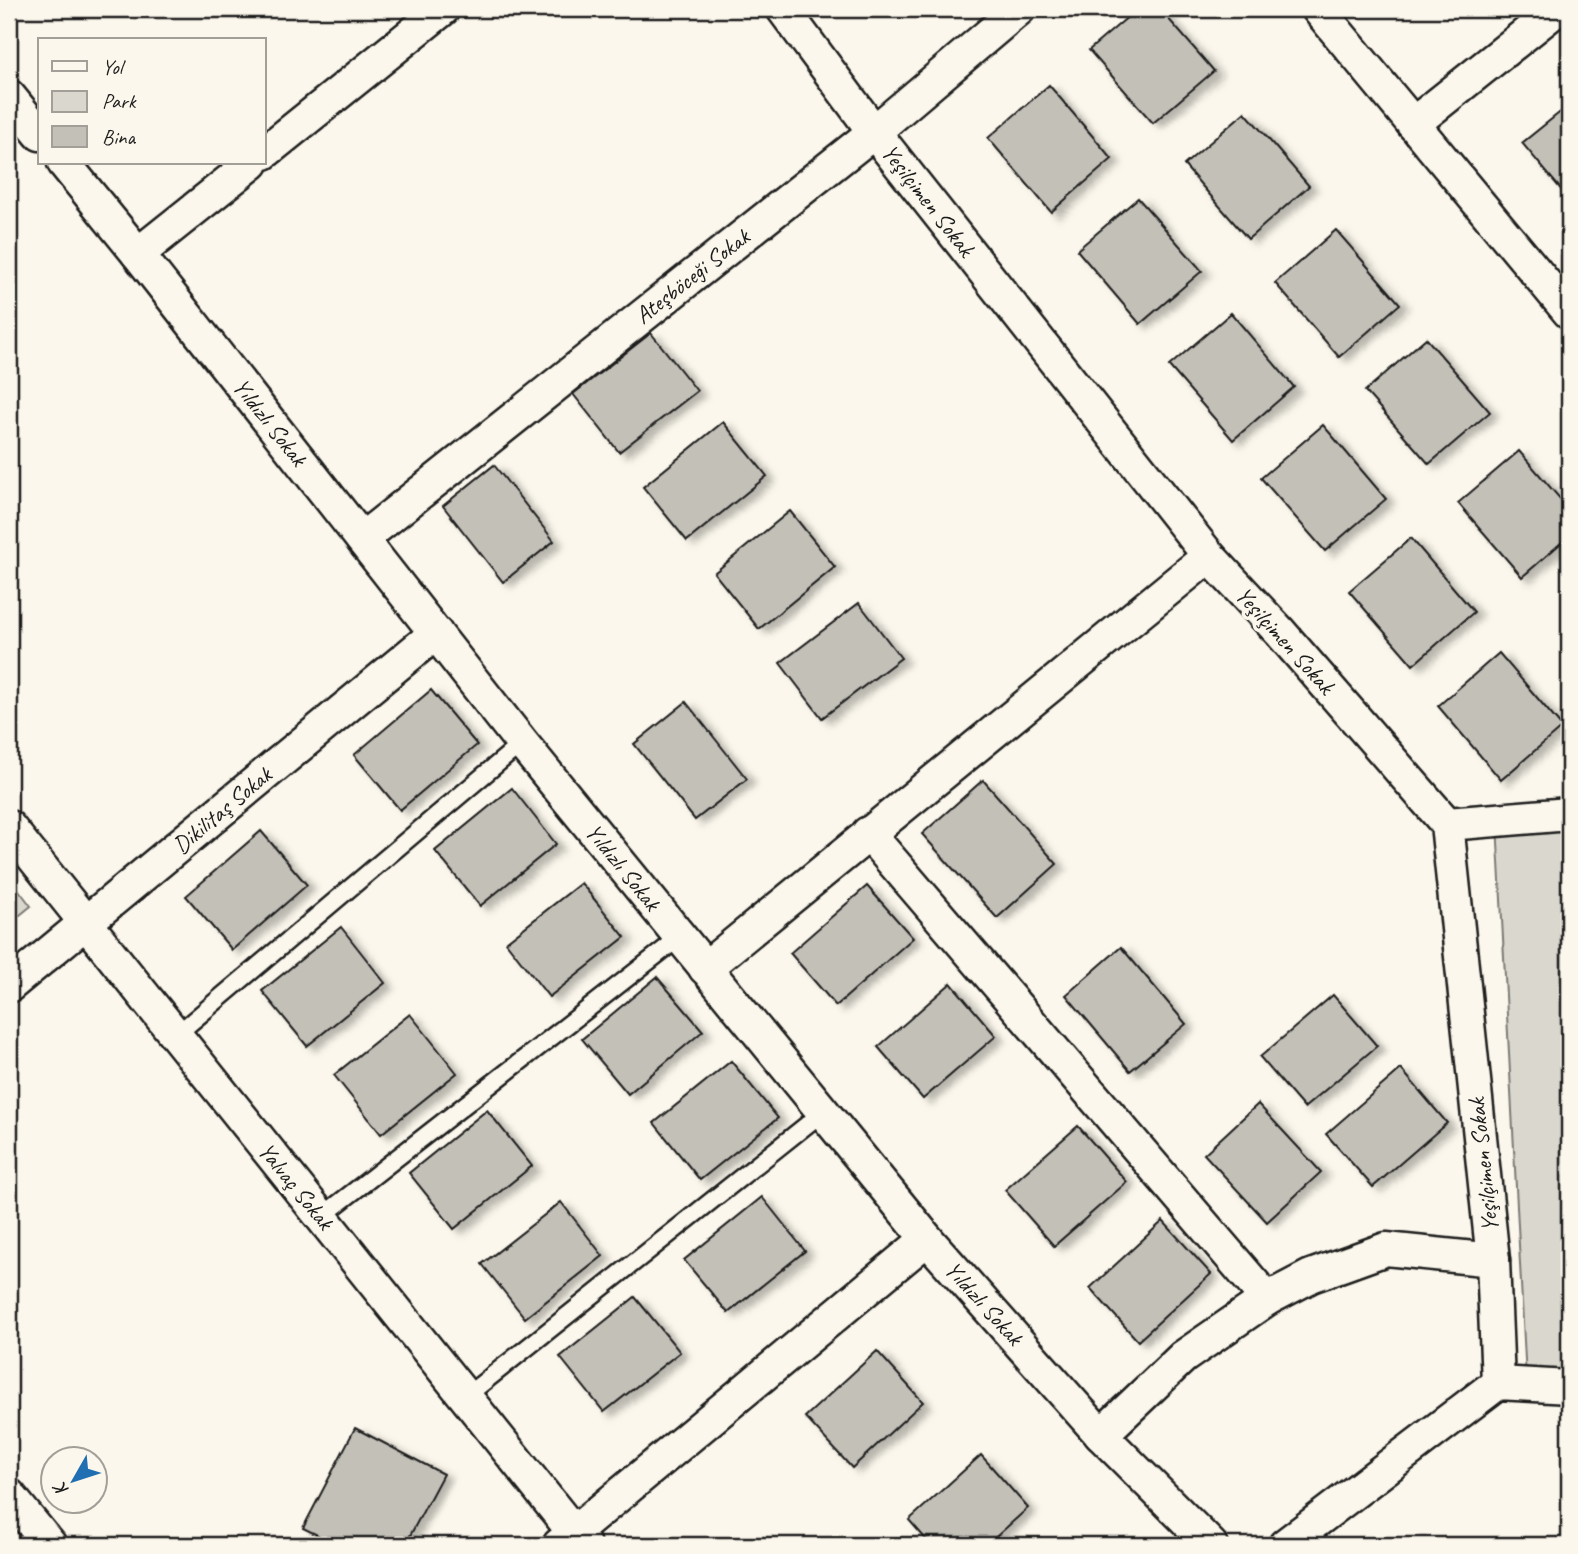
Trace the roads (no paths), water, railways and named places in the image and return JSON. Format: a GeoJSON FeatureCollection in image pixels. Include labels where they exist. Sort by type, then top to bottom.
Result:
{"type":"FeatureCollection","features":[{"type":"Feature","properties":{"kind":"street"},"geometry":{"type":"LineString","coordinates":[[266,151],[443,9]]}},
{"type":"Feature","properties":{"kind":"street","name":"Yeşilçimen Sokak"},"geometry":{"type":"LineString","coordinates":[[783,9],[874,132],[1209,556],[1280,632],[1447,824],[1493,1260],[1498,1383]]}},
{"type":"Feature","properties":{"kind":"street","name":"Ateşböceği Sokak"},"geometry":{"type":"LineString","coordinates":[[362,539],[874,132],[1018,9]]}},
{"type":"Feature","properties":{"kind":"street"},"geometry":{"type":"LineString","coordinates":[[1318,9],[1569,312]]}},
{"type":"Feature","properties":{"kind":"street"},"geometry":{"type":"LineString","coordinates":[[1413,124],[1557,9]]}},
{"type":"Feature","properties":{"kind":"street"},"geometry":{"type":"LineString","coordinates":[[9,96],[38,132]]}},
{"type":"Feature","properties":{"kind":"street","name":"Yıldızlı Sokak"},"geometry":{"type":"LineString","coordinates":[[65,164],[522,743],[927,1240],[1101,1434],[1211,1545]]}},
{"type":"Feature","properties":{"kind":"street"},"geometry":{"type":"LineString","coordinates":[[138,254],[251,164]]}},
{"type":"Feature","properties":{"kind":"street"},"geometry":{"type":"LineString","coordinates":[[705,968],[1209,556]]}},
{"type":"Feature","properties":{"kind":"street","name":"Dikilitaş Sokak"},"geometry":{"type":"LineString","coordinates":[[9,986],[436,633]]}},
{"type":"Feature","properties":{"kind":"street"},"geometry":{"type":"LineString","coordinates":[[1447,824],[1569,814]]}},
{"type":"Feature","properties":{"kind":"street","name":"Yalvaç Sokak"},"geometry":{"type":"LineString","coordinates":[[9,828],[466,1397],[572,1541]]}},
{"type":"Feature","properties":{"kind":"street"},"geometry":{"type":"LineString","coordinates":[[868,833],[1267,1299]]}},
{"type":"Feature","properties":{"kind":"street"},"geometry":{"type":"LineString","coordinates":[[572,1541],[927,1240]]}},
{"type":"Feature","properties":{"kind":"street"},"geometry":{"type":"LineString","coordinates":[[1101,1434],[1183,1357],[1267,1299],[1311,1276],[1386,1249],[1493,1260]]}},
{"type":"Feature","properties":{"kind":"street"},"geometry":{"type":"LineString","coordinates":[[1284,1545],[1498,1383],[1569,1387]]}},
{"type":"Feature","properties":{"kind":"street"},"geometry":{"type":"LineString","coordinates":[[9,1495],[50,1545]]}},
{"type":"Feature","properties":{"kind":"lane"},"geometry":{"type":"LineString","coordinates":[[176,1035],[522,743]]}},
{"type":"Feature","properties":{"kind":"lane"},"geometry":{"type":"LineString","coordinates":[[321,1217],[680,937]]}},
{"type":"Feature","properties":{"kind":"lane"},"geometry":{"type":"LineString","coordinates":[[466,1397],[823,1112]]}}]}
